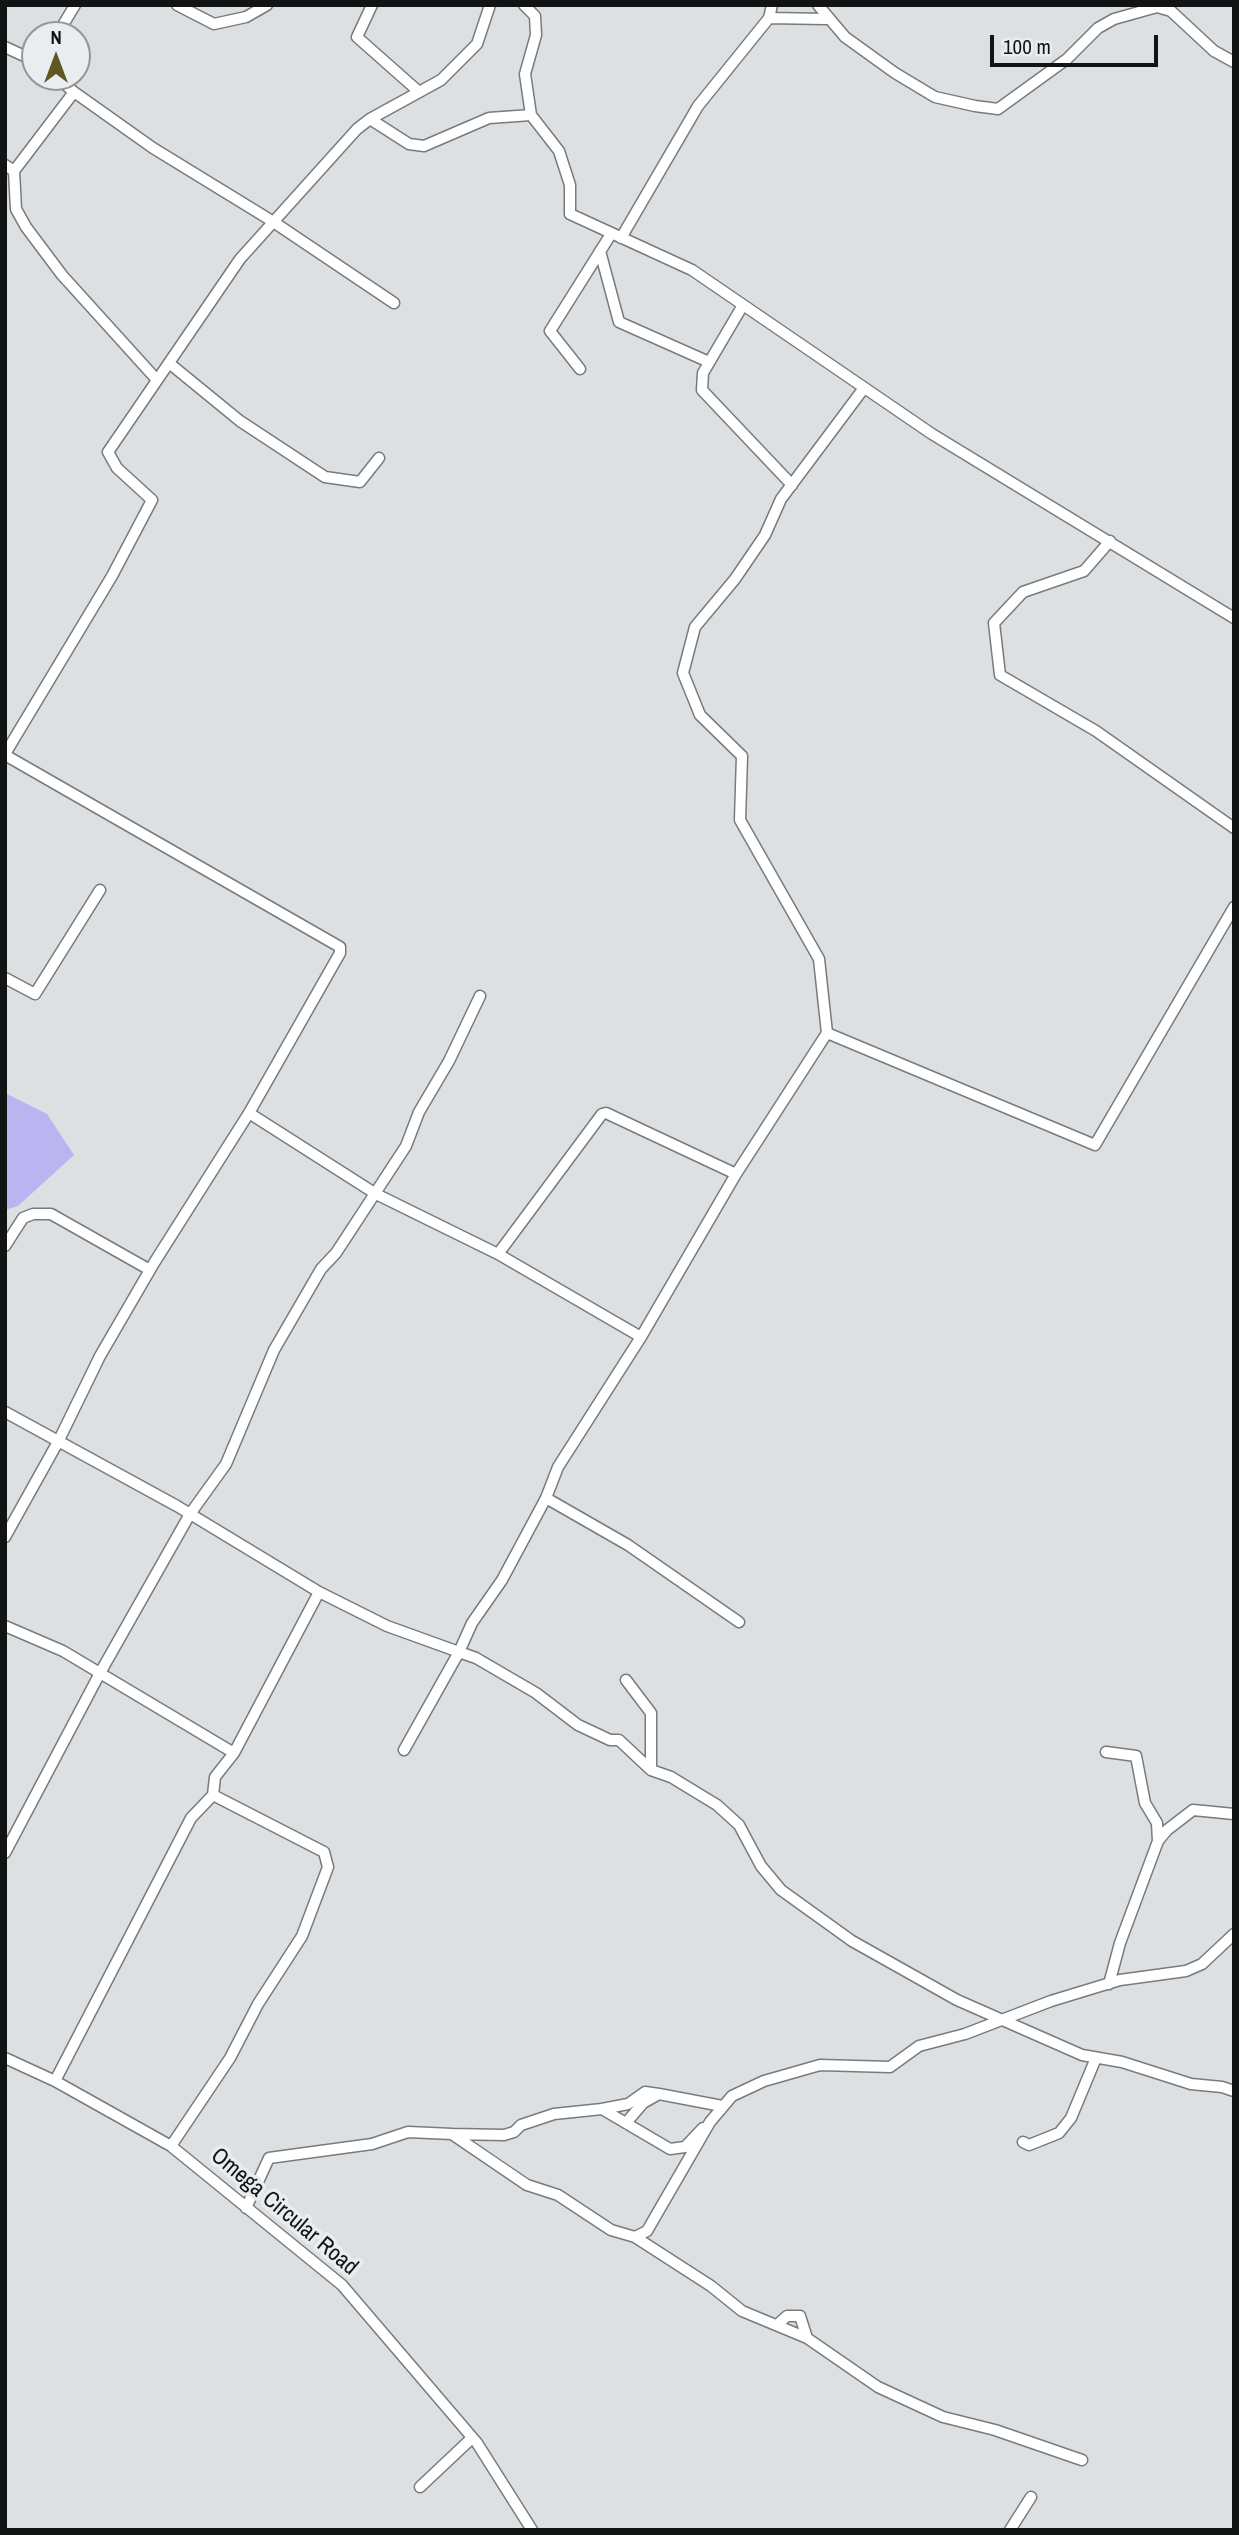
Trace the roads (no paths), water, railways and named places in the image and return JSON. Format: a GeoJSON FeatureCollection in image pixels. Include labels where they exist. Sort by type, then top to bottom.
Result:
{"type":"FeatureCollection","features":[{"type":"Feature","properties":{"kind":"street"},"geometry":{"type":"LineString","coordinates":[[65,21],[75,5]]}},
{"type":"Feature","properties":{"kind":"street"},"geometry":{"type":"LineString","coordinates":[[177,5],[214,24],[246,17],[267,5]]}},
{"type":"Feature","properties":{"kind":"street"},"geometry":{"type":"LineString","coordinates":[[372,5],[357,37],[418,91]]}},
{"type":"Feature","properties":{"kind":"street"},"geometry":{"type":"LineString","coordinates":[[5,1537],[59,1440],[100,1356],[150,1270],[249,1113],[340,953],[340,947],[5,755],[112,576],[152,500],[117,468],[108,452],[240,260],[272,221],[357,129],[441,80],[477,44],[491,5]]}},
{"type":"Feature","properties":{"kind":"street"},"geometry":{"type":"LineString","coordinates":[[524,5],[535,16],[536,36],[525,74],[531,115],[559,151],[570,185],[570,214],[692,270],[932,434],[1234,618]]}},
{"type":"Feature","properties":{"kind":"street"},"geometry":{"type":"LineString","coordinates":[[580,369],[550,331],[600,251],[616,236],[698,106],[769,19],[772,5]]}},
{"type":"Feature","properties":{"kind":"street"},"geometry":{"type":"LineString","coordinates":[[818,5],[826,19],[845,37],[895,73],[935,96],[998,109],[1067,59],[1098,28],[1114,19],[1157,8],[1171,11],[1193,28],[1207,46],[1229,62],[1234,62]]}},
{"type":"Feature","properties":{"kind":"street"},"geometry":{"type":"LineString","coordinates":[[769,19],[826,19]]}},
{"type":"Feature","properties":{"kind":"street"},"geometry":{"type":"LineString","coordinates":[[5,47],[21,54]]}},
{"type":"Feature","properties":{"kind":"street"},"geometry":{"type":"LineString","coordinates":[[158,380],[62,275],[16,209],[10,168],[74,92],[153,148],[272,221],[394,303]]}},
{"type":"Feature","properties":{"kind":"street"},"geometry":{"type":"LineString","coordinates":[[370,120],[409,144],[424,146],[489,118],[531,115]]}},
{"type":"Feature","properties":{"kind":"street"},"geometry":{"type":"LineString","coordinates":[[600,251],[619,322],[709,362]]}},
{"type":"Feature","properties":{"kind":"street"},"geometry":{"type":"LineString","coordinates":[[743,305],[702,373],[702,390],[792,485]]}},
{"type":"Feature","properties":{"kind":"street"},"geometry":{"type":"LineString","coordinates":[[169,363],[240,421],[325,477],[360,482],[379,458]]}},
{"type":"Feature","properties":{"kind":"street"},"geometry":{"type":"LineString","coordinates":[[404,1750],[459,1652],[472,1623],[502,1580],[546,1498],[558,1467],[641,1337],[736,1174],[827,1034],[819,959],[740,820],[743,755],[700,715],[683,673],[695,627],[765,535],[781,499],[864,388]]}},
{"type":"Feature","properties":{"kind":"street"},"geometry":{"type":"LineString","coordinates":[[1110,541],[1084,571],[1023,592],[994,623],[1000,675],[1096,731],[1234,828]]}},
{"type":"Feature","properties":{"kind":"street"},"geometry":{"type":"LineString","coordinates":[[5,978],[35,995],[100,890]]}},
{"type":"Feature","properties":{"kind":"street"},"geometry":{"type":"LineString","coordinates":[[827,1034],[1094,1145],[1234,907]]}},
{"type":"Feature","properties":{"kind":"street"},"geometry":{"type":"LineString","coordinates":[[5,1853],[100,1673],[190,1514],[226,1464],[274,1350],[321,1269],[336,1253],[406,1146],[419,1112],[449,1062],[480,996]]}},
{"type":"Feature","properties":{"kind":"street"},"geometry":{"type":"LineString","coordinates":[[249,1113],[376,1194],[498,1254],[641,1337]]}},
{"type":"Feature","properties":{"kind":"street"},"geometry":{"type":"LineString","coordinates":[[498,1254],[602,1114],[606,1113],[736,1174]]}},
{"type":"Feature","properties":{"kind":"street"},"geometry":{"type":"LineString","coordinates":[[5,1246],[23,1218],[33,1214],[51,1214],[150,1270]]}},
{"type":"Feature","properties":{"kind":"street"},"geometry":{"type":"LineString","coordinates":[[5,1412],[190,1514],[319,1592],[387,1626],[459,1652],[519,1682],[578,1725],[610,1740],[619,1740],[651,1770],[671,1777],[732,1817],[773,1883],[804,1909],[957,2000],[1082,2055],[1122,2062],[1191,2084],[1234,2091]]}},
{"type":"Feature","properties":{"kind":"street"},"geometry":{"type":"LineString","coordinates":[[546,1498],[628,1545],[739,1622]]}},
{"type":"Feature","properties":{"kind":"street"},"geometry":{"type":"LineString","coordinates":[[55,2081],[191,1818],[213,1795],[215,1776],[234,1753],[319,1592]]}},
{"type":"Feature","properties":{"kind":"street"},"geometry":{"type":"LineString","coordinates":[[5,1626],[63,1651],[234,1753]]}},
{"type":"Feature","properties":{"kind":"street"},"geometry":{"type":"LineString","coordinates":[[626,1680],[651,1713],[651,1770]]}},
{"type":"Feature","properties":{"kind":"street"},"geometry":{"type":"LineString","coordinates":[[1107,1752],[1136,1756],[1146,1803],[1157,1823],[1158,1841]]}},
{"type":"Feature","properties":{"kind":"street"},"geometry":{"type":"LineString","coordinates":[[171,2146],[230,2058],[258,2004],[302,1936],[328,1867],[324,1852],[213,1795]]}},
{"type":"Feature","properties":{"kind":"street"},"geometry":{"type":"LineString","coordinates":[[1109,1984],[1120,1943],[1158,1841],[1167,1830],[1194,1810],[1234,1814]]}},
{"type":"Feature","properties":{"kind":"street"},"geometry":{"type":"LineString","coordinates":[[635,2237],[647,2231],[722,2106],[732,2096],[747,2088],[820,2065],[890,2067],[919,2046],[965,2034],[1001,2018],[1109,1984],[1186,1971],[1202,1964],[1234,1934]]}},
{"type":"Feature","properties":{"kind":"street","name":"Omega Circular Road"},"geometry":{"type":"LineString","coordinates":[[5,2058],[55,2081],[171,2146],[342,2285],[472,2438],[528,2527]]}},
{"type":"Feature","properties":{"kind":"street"},"geometry":{"type":"LineString","coordinates":[[1023,2142],[1029,2145],[1059,2133],[1071,2118],[1096,2058]]}},
{"type":"Feature","properties":{"kind":"street"},"geometry":{"type":"LineString","coordinates":[[246,2208],[268,2158],[372,2144],[408,2132],[504,2135],[514,2132],[526,2123],[554,2114],[628,2104],[645,2092],[722,2106]]}},
{"type":"Feature","properties":{"kind":"street"},"geometry":{"type":"LineString","coordinates":[[626,2123],[643,2103],[659,2094]]}},
{"type":"Feature","properties":{"kind":"street"},"geometry":{"type":"LineString","coordinates":[[602,2109],[651,2140],[675,2149],[685,2147],[710,2122]]}},
{"type":"Feature","properties":{"kind":"street"},"geometry":{"type":"LineString","coordinates":[[452,2134],[527,2185],[558,2195],[611,2230],[635,2237],[712,2286],[742,2311],[807,2338],[859,2376],[943,2417],[995,2430],[1082,2460]]}},
{"type":"Feature","properties":{"kind":"street"},"geometry":{"type":"LineString","coordinates":[[420,2487],[472,2438]]}},
{"type":"Feature","properties":{"kind":"street"},"geometry":{"type":"LineString","coordinates":[[1010,2530],[1031,2497]]}}]}
